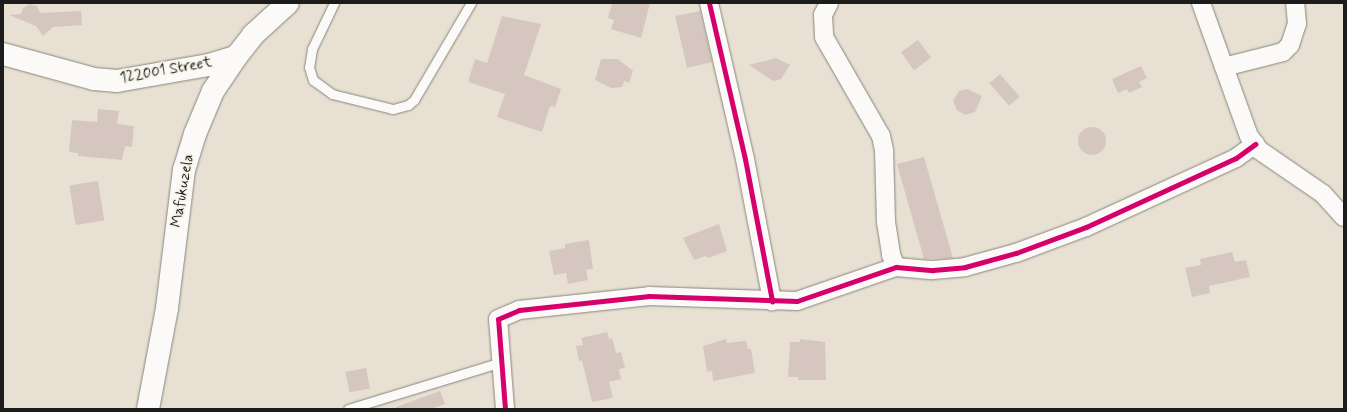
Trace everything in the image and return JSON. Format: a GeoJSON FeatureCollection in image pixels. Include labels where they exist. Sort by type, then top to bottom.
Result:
{"type":"FeatureCollection","features":[{"type":"Feature","properties":{"kind":"main road","name":"Mafukuzela"},"geometry":{"type":"LineString","coordinates":[[148,409],[167,308],[184,170],[195,134],[213,91],[236,57],[253,35],[288,3]]}},
{"type":"Feature","properties":{"kind":"main road","name":"122001 Street"},"geometry":{"type":"LineString","coordinates":[[3,54],[94,79],[117,81],[209,65],[236,57]]}},
{"type":"Feature","properties":{"kind":"street"},"geometry":{"type":"LineString","coordinates":[[708,3],[745,159],[772,301]]}},
{"type":"Feature","properties":{"kind":"street"},"geometry":{"type":"LineString","coordinates":[[829,3],[823,15],[824,36],[881,136],[884,150],[886,222],[891,255],[896,267]]}},
{"type":"Feature","properties":{"kind":"street"},"geometry":{"type":"LineString","coordinates":[[1201,3],[1249,136],[1255,144],[1272,160],[1323,194],[1344,217]]}},
{"type":"Feature","properties":{"kind":"street"},"geometry":{"type":"LineString","coordinates":[[1224,67],[1283,52],[1292,41],[1297,24],[1295,3]]}},
{"type":"Feature","properties":{"kind":"street"},"geometry":{"type":"LineString","coordinates":[[505,409],[498,319],[519,310],[648,296],[797,301],[896,267],[933,270],[965,267],[1016,253],[1086,227],[1236,158],[1255,144]]}},
{"type":"Feature","properties":{"kind":"lane"},"geometry":{"type":"LineString","coordinates":[[334,3],[312,49],[309,67],[313,80],[332,94],[393,109],[408,105],[414,100],[471,3]]}},
{"type":"Feature","properties":{"kind":"lane"},"geometry":{"type":"LineString","coordinates":[[348,409],[502,362]]}},
{"type":"Feature","properties":{"kind":"building"},"geometry":{"type":"Polygon","coordinates":[[[612,3],[650,3],[641,38],[611,29],[614,20],[608,18],[612,3]]]}},
{"type":"Feature","properties":{"kind":"building"},"geometry":{"type":"Polygon","coordinates":[[[30,4],[37,6],[40,13],[81,11],[82,25],[53,27],[43,36],[36,26],[9,15],[21,14],[23,8],[30,4]]]}},
{"type":"Feature","properties":{"kind":"building"},"geometry":{"type":"Polygon","coordinates":[[[700,11],[712,62],[687,68],[683,51],[685,50],[683,50],[675,16],[700,11]]]}},
{"type":"Feature","properties":{"kind":"building"},"geometry":{"type":"Polygon","coordinates":[[[502,16],[541,24],[524,75],[561,89],[555,107],[550,106],[542,132],[497,117],[505,94],[468,82],[475,59],[487,63],[502,16]]]}},
{"type":"Feature","properties":{"kind":"building"},"geometry":{"type":"Polygon","coordinates":[[[918,40],[931,58],[914,70],[901,52],[918,40]]]}},
{"type":"Feature","properties":{"kind":"building"},"geometry":{"type":"Polygon","coordinates":[[[776,58],[790,65],[781,79],[773,81],[749,65],[776,58]]]}},
{"type":"Feature","properties":{"kind":"building"},"geometry":{"type":"Polygon","coordinates":[[[601,59],[618,59],[633,71],[629,83],[624,81],[622,87],[611,88],[595,80],[601,59]]]}},
{"type":"Feature","properties":{"kind":"building"},"geometry":{"type":"Polygon","coordinates":[[[1141,66],[1147,78],[1139,82],[1142,87],[1129,93],[1127,89],[1118,93],[1112,79],[1141,66]]]}},
{"type":"Feature","properties":{"kind":"building"},"geometry":{"type":"Polygon","coordinates":[[[1000,74],[1020,97],[1009,106],[989,83],[1000,74]]]}},
{"type":"Feature","properties":{"kind":"building"},"geometry":{"type":"Polygon","coordinates":[[[967,89],[982,96],[975,112],[965,115],[957,110],[953,101],[959,91],[967,89]]]}},
{"type":"Feature","properties":{"kind":"building"},"geometry":{"type":"Polygon","coordinates":[[[98,109],[119,111],[117,124],[134,126],[132,147],[125,146],[122,160],[78,156],[78,153],[69,152],[72,120],[97,122],[98,109]]]}},
{"type":"Feature","properties":{"kind":"building"},"geometry":{"type":"Polygon","coordinates":[[[1092,127],[1102,131],[1106,141],[1102,151],[1092,155],[1082,151],[1078,141],[1082,131],[1092,127]]]}},
{"type":"Feature","properties":{"kind":"building"},"geometry":{"type":"Polygon","coordinates":[[[924,157],[953,258],[924,259],[897,164],[924,157]]]}},
{"type":"Feature","properties":{"kind":"building"},"geometry":{"type":"Polygon","coordinates":[[[98,181],[104,221],[76,225],[69,186],[98,181]]]}},
{"type":"Feature","properties":{"kind":"building"},"geometry":{"type":"Polygon","coordinates":[[[719,224],[727,251],[708,258],[705,256],[694,260],[683,238],[719,224]]]}},
{"type":"Feature","properties":{"kind":"building"},"geometry":{"type":"Polygon","coordinates":[[[589,240],[593,269],[586,270],[588,280],[568,284],[566,273],[554,275],[549,251],[565,248],[565,244],[589,240]]]}},
{"type":"Feature","properties":{"kind":"building"},"geometry":{"type":"Polygon","coordinates":[[[1232,252],[1235,262],[1246,260],[1250,277],[1209,286],[1210,293],[1192,297],[1185,268],[1201,265],[1200,259],[1232,252]]]}},
{"type":"Feature","properties":{"kind":"building"},"geometry":{"type":"Polygon","coordinates":[[[607,332],[609,339],[612,338],[616,353],[621,352],[625,368],[619,369],[621,379],[609,382],[613,398],[592,402],[582,360],[579,361],[576,346],[583,345],[581,338],[607,332]]]}},
{"type":"Feature","properties":{"kind":"building"},"geometry":{"type":"Polygon","coordinates":[[[726,339],[727,343],[746,341],[748,349],[751,349],[755,373],[713,381],[712,371],[707,372],[703,346],[726,339]]]}},
{"type":"Feature","properties":{"kind":"building"},"geometry":{"type":"Polygon","coordinates":[[[800,339],[825,342],[826,380],[798,380],[798,377],[788,377],[790,342],[800,342],[800,339]]]}},
{"type":"Feature","properties":{"kind":"building"},"geometry":{"type":"Polygon","coordinates":[[[366,368],[370,389],[349,393],[345,372],[366,368]]]}},
{"type":"Feature","properties":{"kind":"building"},"geometry":{"type":"Polygon","coordinates":[[[440,391],[445,404],[431,409],[396,409],[396,407],[440,391]]]}},
{"type":"Feature","properties":{"kind":"cycle path"},"geometry":{"type":"LineString","coordinates":[[709,3],[745,159],[772,301]]}},
{"type":"Feature","properties":{"kind":"cycle path"},"geometry":{"type":"LineString","coordinates":[[505,409],[498,319],[519,310],[649,296],[797,301],[896,267],[933,270],[965,267],[1016,253],[1086,227],[1236,158],[1255,144]]}}]}
